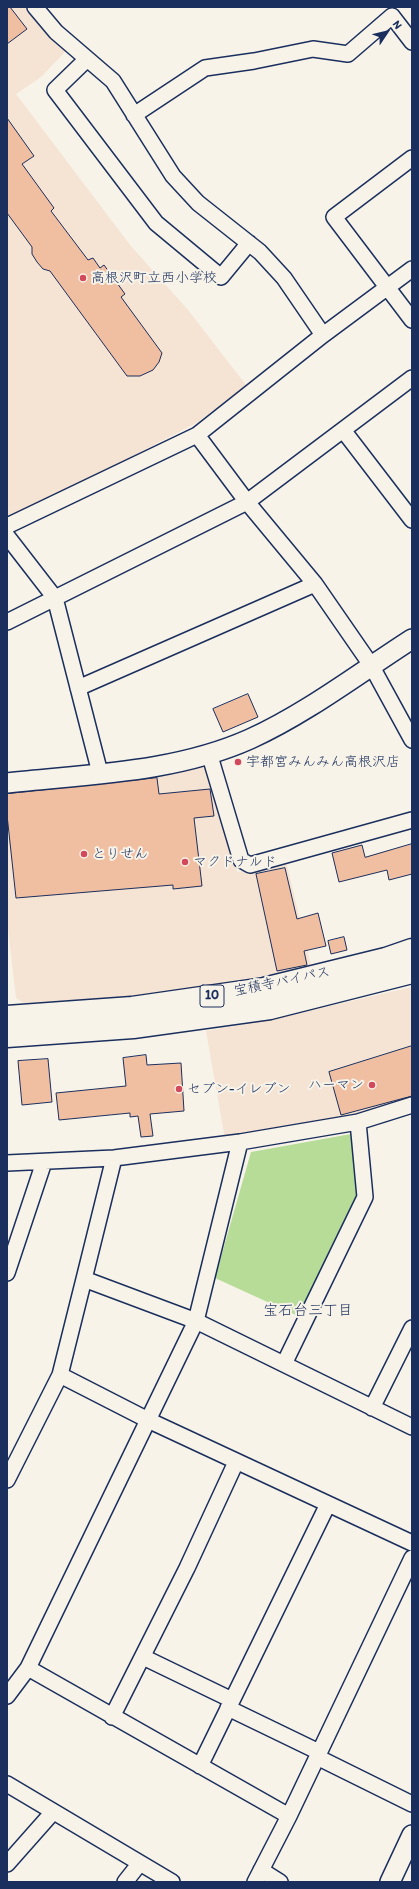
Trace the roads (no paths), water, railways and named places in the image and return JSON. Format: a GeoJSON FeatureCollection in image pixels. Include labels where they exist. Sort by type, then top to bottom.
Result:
{"type":"FeatureCollection","features":[{"type":"Feature","properties":{"kind":"main road","name":"宝積寺バイパス"},"geometry":{"type":"LineString","coordinates":[[7,1017],[132,1008],[264,988],[386,959],[412,950]]}},
{"type":"Feature","properties":{"kind":"main road","name":"宝積寺バイパス"},"geometry":{"type":"LineString","coordinates":[[7,1036],[133,1027],[270,1008],[412,972]]}},
{"type":"Feature","properties":{"kind":"street"},"geometry":{"type":"LineString","coordinates":[[41,9],[56,32],[113,81],[173,176],[198,203],[260,252],[284,278],[323,335]]}},
{"type":"Feature","properties":{"kind":"street"},"geometry":{"type":"LineString","coordinates":[[134,115],[205,68],[254,61],[313,49],[348,54],[392,16],[412,42]]}},
{"type":"Feature","properties":{"kind":"street"},"geometry":{"type":"LineString","coordinates":[[87,59],[56,90],[156,223],[221,278],[249,243]]}},
{"type":"Feature","properties":{"kind":"street"},"geometry":{"type":"LineString","coordinates":[[412,158],[334,217],[412,320]]}},
{"type":"Feature","properties":{"kind":"street"},"geometry":{"type":"LineString","coordinates":[[7,526],[197,435],[323,335],[412,269]]}},
{"type":"Feature","properties":{"kind":"street"},"geometry":{"type":"LineString","coordinates":[[7,622],[247,502],[412,378]]}},
{"type":"Feature","properties":{"kind":"street"},"geometry":{"type":"LineString","coordinates":[[343,430],[412,520]]}},
{"type":"Feature","properties":{"kind":"street"},"geometry":{"type":"LineString","coordinates":[[197,435],[247,502],[315,584],[371,665],[412,740]]}},
{"type":"Feature","properties":{"kind":"street"},"geometry":{"type":"LineString","coordinates":[[7,536],[55,598],[100,773]]}},
{"type":"Feature","properties":{"kind":"street"},"geometry":{"type":"LineString","coordinates":[[78,688],[315,584]]}},
{"type":"Feature","properties":{"kind":"street"},"geometry":{"type":"LineString","coordinates":[[7,783],[151,768],[210,753],[249,739],[295,715],[412,639]]}},
{"type":"Feature","properties":{"kind":"street"},"geometry":{"type":"LineString","coordinates":[[210,753],[241,860],[250,865],[412,820]]}},
{"type":"Feature","properties":{"kind":"street"},"geometry":{"type":"LineString","coordinates":[[7,1163],[114,1158],[240,1142],[358,1122],[412,1105]]}},
{"type":"Feature","properties":{"kind":"street"},"geometry":{"type":"LineString","coordinates":[[284,1364],[365,1197],[358,1122]]}},
{"type":"Feature","properties":{"kind":"street"},"geometry":{"type":"LineString","coordinates":[[7,1696],[28,1668],[196,1321],[240,1142]]}},
{"type":"Feature","properties":{"kind":"street"},"geometry":{"type":"LineString","coordinates":[[7,1480],[60,1375],[114,1158]]}},
{"type":"Feature","properties":{"kind":"street"},"geometry":{"type":"LineString","coordinates":[[7,1273],[44,1162]]}},
{"type":"Feature","properties":{"kind":"street"},"geometry":{"type":"LineString","coordinates":[[84,1279],[196,1321],[412,1427]]}},
{"type":"Feature","properties":{"kind":"street"},"geometry":{"type":"LineString","coordinates":[[372,1408],[412,1328]]}},
{"type":"Feature","properties":{"kind":"street"},"geometry":{"type":"LineString","coordinates":[[60,1375],[148,1420],[412,1543]]}},
{"type":"Feature","properties":{"kind":"street"},"geometry":{"type":"LineString","coordinates":[[112,1717],[187,1568],[236,1462]]}},
{"type":"Feature","properties":{"kind":"street"},"geometry":{"type":"LineString","coordinates":[[200,1766],[328,1504]]}},
{"type":"Feature","properties":{"kind":"street"},"geometry":{"type":"LineString","coordinates":[[280,1882],[258,1876],[289,1816],[412,1558]]}},
{"type":"Feature","properties":{"kind":"street"},"geometry":{"type":"LineString","coordinates":[[143,1657],[230,1704],[318,1755],[412,1804]]}},
{"type":"Feature","properties":{"kind":"street"},"geometry":{"type":"LineString","coordinates":[[28,1668],[289,1816]]}},
{"type":"Feature","properties":{"kind":"street"},"geometry":{"type":"LineString","coordinates":[[7,1784],[172,1882]]}},
{"type":"Feature","properties":{"kind":"street"},"geometry":{"type":"LineString","coordinates":[[7,1864],[53,1812]]}},
{"type":"Feature","properties":{"kind":"street"},"geometry":{"type":"LineString","coordinates":[[390,1882],[412,1835]]}},
{"type":"Feature","properties":{"kind":"street"},"geometry":{"type":"LineString","coordinates":[[125,1882],[140,1863]]}},
{"type":"Feature","properties":{"kind":"place","name":"高根沢町立西小学校"},"geometry":{"type":"Point","coordinates":[83,278]}},
{"type":"Feature","properties":{"kind":"place","name":"宇都宮みんみん高根沢店"},"geometry":{"type":"Point","coordinates":[238,762]}},
{"type":"Feature","properties":{"kind":"place","name":"とりせん"},"geometry":{"type":"Point","coordinates":[84,854]}},
{"type":"Feature","properties":{"kind":"place","name":"マクドナルド"},"geometry":{"type":"Point","coordinates":[185,862]}},
{"type":"Feature","properties":{"kind":"place","name":"ハーマン"},"geometry":{"type":"Point","coordinates":[372,1085]}},
{"type":"Feature","properties":{"kind":"place","name":"セブン-イレブン"},"geometry":{"type":"Point","coordinates":[179,1089]}},
{"type":"Feature","properties":{"kind":"district","name":"宝石台三丁目"},"geometry":{"type":"Point","coordinates":[308,1311]}}]}
